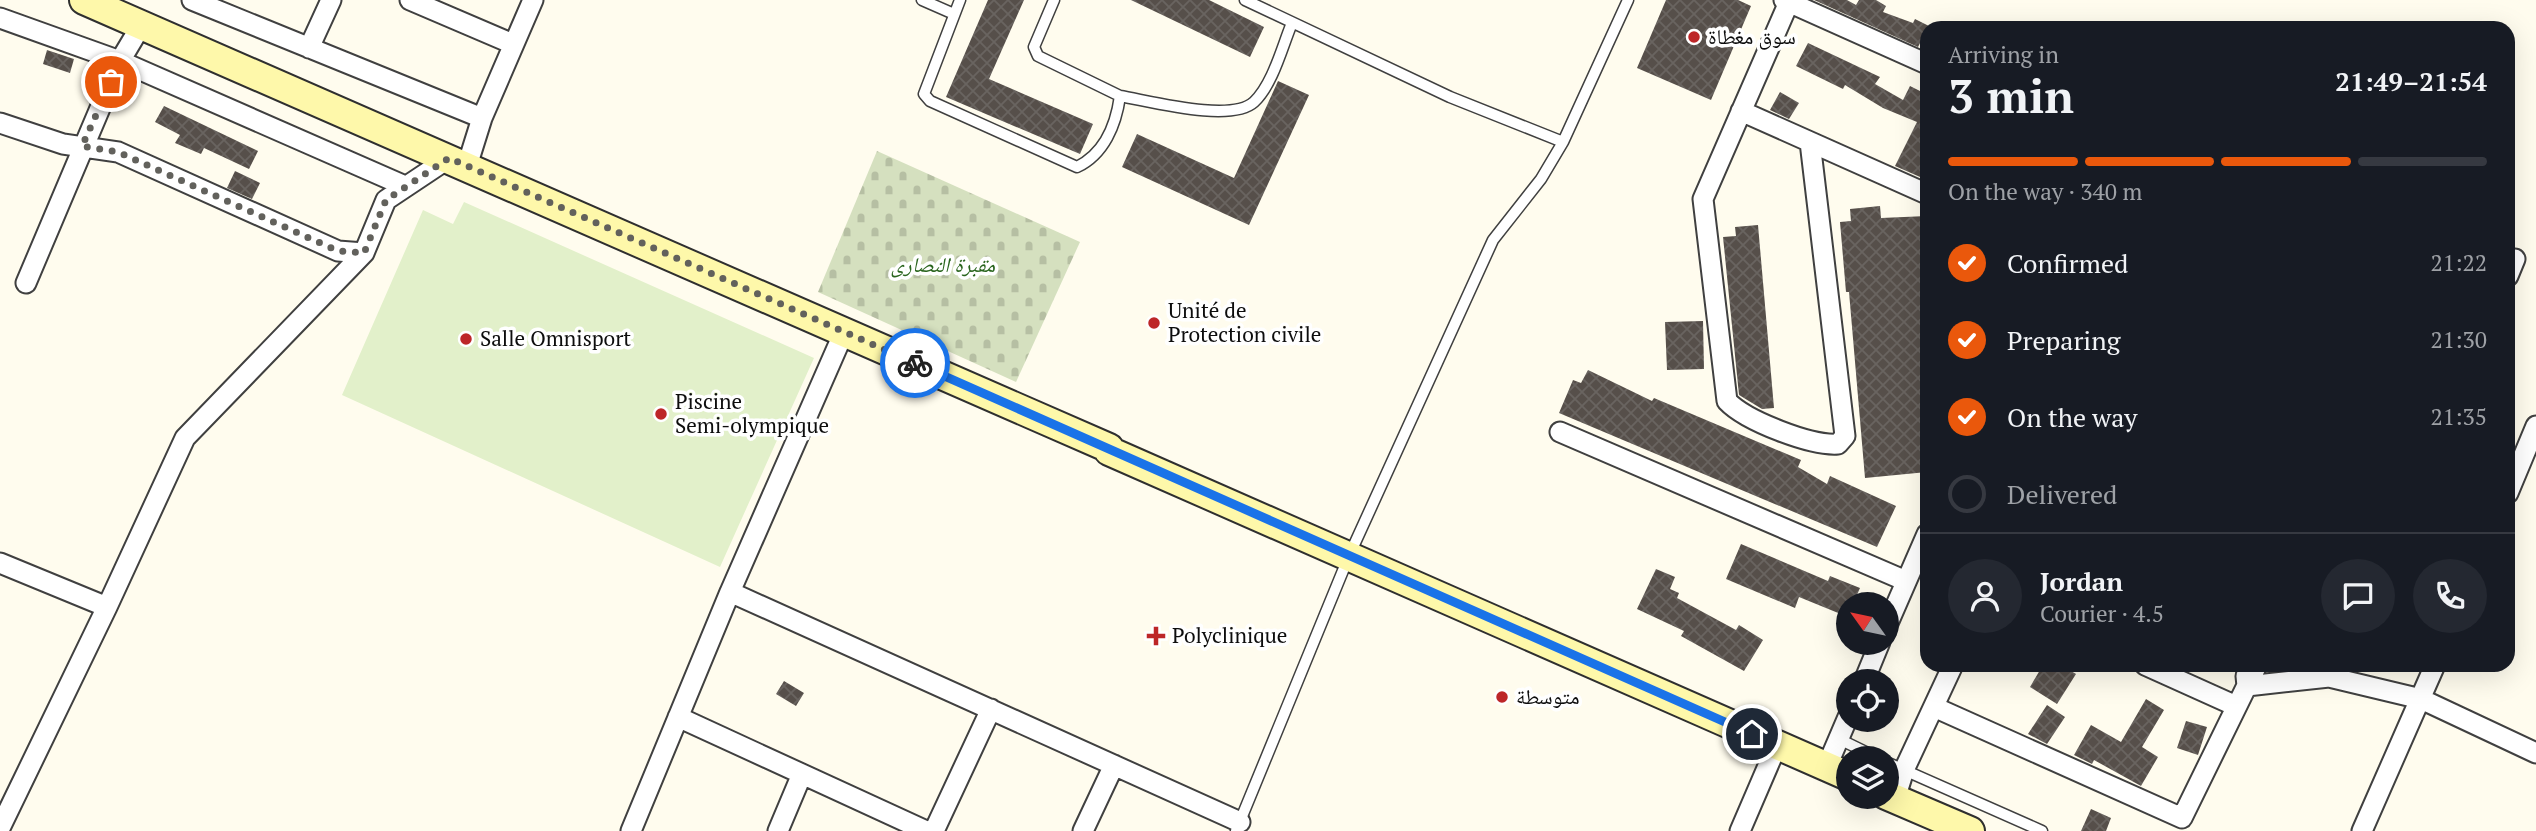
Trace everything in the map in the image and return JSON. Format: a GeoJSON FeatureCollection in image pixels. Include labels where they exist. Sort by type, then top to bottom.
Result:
{"type":"FeatureCollection","features":[{"type":"Feature","properties":{"kind":"main road"},"geometry":{"type":"LineString","coordinates":[[90,1],[1836,771]]}},
{"type":"Feature","properties":{"kind":"main road"},"geometry":{"type":"LineString","coordinates":[[1899,800],[1970,831]]}},
{"type":"Feature","properties":{"kind":"street"},"geometry":{"type":"LineString","coordinates":[[192,0],[482,118]]}},
{"type":"Feature","properties":{"kind":"street"},"geometry":{"type":"LineString","coordinates":[[309,48],[331,0]]}},
{"type":"Feature","properties":{"kind":"street"},"geometry":{"type":"LineString","coordinates":[[410,0],[513,44]]}},
{"type":"Feature","properties":{"kind":"street"},"geometry":{"type":"LineString","coordinates":[[0,828],[185,438],[364,253],[386,200],[405,186],[458,162],[482,118],[533,0]]}},
{"type":"Feature","properties":{"kind":"street"},"geometry":{"type":"LineString","coordinates":[[1810,142],[1845,436],[1838,444],[1811,441],[1736,411],[1727,401],[1703,199],[1787,1],[1920,61]]}},
{"type":"Feature","properties":{"kind":"street"},"geometry":{"type":"LineString","coordinates":[[0,18],[120,61],[405,186]]}},
{"type":"Feature","properties":{"kind":"street"},"geometry":{"type":"LineString","coordinates":[[26,283],[120,61],[142,24]]}},
{"type":"Feature","properties":{"kind":"street"},"geometry":{"type":"LineString","coordinates":[[1741,111],[1920,191]]}},
{"type":"Feature","properties":{"kind":"street"},"geometry":{"type":"LineString","coordinates":[[0,123],[63,144],[118,152],[338,251],[364,253]]}},
{"type":"Feature","properties":{"kind":"street"},"geometry":{"type":"LineString","coordinates":[[631,831],[730,592],[844,332]]}},
{"type":"Feature","properties":{"kind":"street"},"geometry":{"type":"LineString","coordinates":[[2515,476],[2536,426]]}},
{"type":"Feature","properties":{"kind":"street"},"geometry":{"type":"LineString","coordinates":[[1560,432],[1906,581]]}},
{"type":"Feature","properties":{"kind":"street"},"geometry":{"type":"LineString","coordinates":[[1899,597],[1920,550]]}},
{"type":"Feature","properties":{"kind":"street"},"geometry":{"type":"LineString","coordinates":[[0,563],[107,607]]}},
{"type":"Feature","properties":{"kind":"street"},"geometry":{"type":"LineString","coordinates":[[730,592],[1114,765],[1238,827]]}},
{"type":"Feature","properties":{"kind":"street"},"geometry":{"type":"LineString","coordinates":[[1899,760],[1934,707],[1951,672]]}},
{"type":"Feature","properties":{"kind":"street"},"geometry":{"type":"LineString","coordinates":[[2161,672],[2236,706]]}},
{"type":"Feature","properties":{"kind":"street"},"geometry":{"type":"LineString","coordinates":[[2245,672],[2247,686]]}},
{"type":"Feature","properties":{"kind":"street"},"geometry":{"type":"LineString","coordinates":[[1934,707],[2182,818],[2254,672]]}},
{"type":"Feature","properties":{"kind":"street"},"geometry":{"type":"LineString","coordinates":[[2247,686],[2326,672]]}},
{"type":"Feature","properties":{"kind":"street"},"geometry":{"type":"LineString","coordinates":[[2335,672],[2421,699],[2536,753]]}},
{"type":"Feature","properties":{"kind":"street"},"geometry":{"type":"LineString","coordinates":[[2362,831],[2432,672]]}},
{"type":"Feature","properties":{"kind":"street"},"geometry":{"type":"LineString","coordinates":[[934,831],[990,709]]}},
{"type":"Feature","properties":{"kind":"street"},"geometry":{"type":"LineString","coordinates":[[678,717],[926,831]]}},
{"type":"Feature","properties":{"kind":"street"},"geometry":{"type":"LineString","coordinates":[[1839,746],[1842,732]]}},
{"type":"Feature","properties":{"kind":"street"},"geometry":{"type":"LineString","coordinates":[[1743,830],[1777,745]]}},
{"type":"Feature","properties":{"kind":"street"},"geometry":{"type":"LineString","coordinates":[[1083,831],[1114,765]]}},
{"type":"Feature","properties":{"kind":"street"},"geometry":{"type":"LineString","coordinates":[[778,831],[802,774]]}},
{"type":"Feature","properties":{"kind":"lane"},"geometry":{"type":"LineString","coordinates":[[922,0],[954,14]]}},
{"type":"Feature","properties":{"kind":"lane"},"geometry":{"type":"LineString","coordinates":[[960,0],[924,94],[930,101],[1077,167],[1095,158],[1117,114],[1120,96]]}},
{"type":"Feature","properties":{"kind":"lane"},"geometry":{"type":"LineString","coordinates":[[1054,0],[1034,47],[1038,57],[1120,96],[1202,110],[1239,110],[1254,102],[1267,83],[1292,23]]}},
{"type":"Feature","properties":{"kind":"lane"},"geometry":{"type":"LineString","coordinates":[[1245,0],[1450,97],[1563,142]]}},
{"type":"Feature","properties":{"kind":"lane"},"geometry":{"type":"LineString","coordinates":[[1238,827],[1349,556],[1493,240],[1541,179],[1563,142],[1628,0]]}},
{"type":"Feature","properties":{"kind":"lane"},"geometry":{"type":"LineString","coordinates":[[1839,739],[1853,746]]}},
{"type":"Feature","properties":{"kind":"lane"},"geometry":{"type":"LineString","coordinates":[[1899,768],[2042,831]]}},
{"type":"Feature","properties":{"kind":"green space","name":"مقبرة النصارى"},"geometry":{"type":"Polygon","coordinates":[[[877,151],[1080,242],[1016,382],[818,292],[877,151]]]}},
{"type":"Feature","properties":{"kind":"green space"},"geometry":{"type":"Polygon","coordinates":[[[464,202],[814,358],[720,567],[342,395],[423,210],[453,224],[464,202]]]}},
{"type":"Feature","properties":{"kind":"building"},"geometry":{"type":"Polygon","coordinates":[[[988,0],[1024,0],[989,79],[1093,124],[1080,154],[946,97],[988,0]]]}},
{"type":"Feature","properties":{"kind":"building"},"geometry":{"type":"Polygon","coordinates":[[[1131,0],[1209,0],[1264,27],[1250,57],[1131,0]]]}},
{"type":"Feature","properties":{"kind":"building","name":"سوق مغطاة"},"geometry":{"type":"Polygon","coordinates":[[[1666,0],[1738,0],[1751,6],[1711,100],[1637,68],[1666,0]]]}},
{"type":"Feature","properties":{"kind":"building"},"geometry":{"type":"Polygon","coordinates":[[[1814,0],[1847,0],[1856,5],[1859,0],[1876,0],[1886,6],[1883,12],[1913,23],[1915,19],[1920,22],[1918,47],[1814,0]]]}},
{"type":"Feature","properties":{"kind":"building"},"geometry":{"type":"Polygon","coordinates":[[[1808,43],[1880,77],[1875,84],[1903,100],[1910,86],[1920,91],[1920,177],[1895,166],[1917,122],[1883,108],[1845,85],[1843,89],[1796,66],[1808,43]]]}},
{"type":"Feature","properties":{"kind":"building"},"geometry":{"type":"Polygon","coordinates":[[[47,50],[74,59],[70,73],[43,64],[47,50]]]}},
{"type":"Feature","properties":{"kind":"building"},"geometry":{"type":"Polygon","coordinates":[[[1278,81],[1309,95],[1249,225],[1122,167],[1137,134],[1234,178],[1278,81]]]}},
{"type":"Feature","properties":{"kind":"building"},"geometry":{"type":"Polygon","coordinates":[[[1780,92],[1799,103],[1789,119],[1770,110],[1780,92]]]}},
{"type":"Feature","properties":{"kind":"building"},"geometry":{"type":"Polygon","coordinates":[[[164,106],[258,151],[249,169],[204,148],[201,154],[175,143],[180,135],[155,122],[164,106]]]}},
{"type":"Feature","properties":{"kind":"building"},"geometry":{"type":"Polygon","coordinates":[[[235,171],[260,183],[252,199],[227,188],[235,171]]]}},
{"type":"Feature","properties":{"kind":"building"},"geometry":{"type":"Polygon","coordinates":[[[1880,206],[1881,218],[1920,216],[1920,473],[1865,478],[1849,292],[1846,292],[1840,222],[1851,221],[1850,209],[1880,206]]]}},
{"type":"Feature","properties":{"kind":"building"},"geometry":{"type":"Polygon","coordinates":[[[1758,225],[1774,408],[1762,409],[1739,395],[1723,237],[1736,236],[1735,227],[1758,225]]]}},
{"type":"Feature","properties":{"kind":"building"},"geometry":{"type":"Polygon","coordinates":[[[1703,321],[1704,369],[1667,370],[1665,322],[1703,321]]]}},
{"type":"Feature","properties":{"kind":"building"},"geometry":{"type":"Polygon","coordinates":[[[1588,370],[1652,401],[1654,398],[1801,460],[1798,467],[1827,484],[1830,476],[1896,506],[1877,547],[1559,413],[1573,380],[1581,383],[1588,370]]]}},
{"type":"Feature","properties":{"kind":"building"},"geometry":{"type":"Polygon","coordinates":[[[1741,544],[1828,581],[1830,576],[1860,588],[1858,592],[1836,592],[1836,612],[1799,597],[1795,608],[1726,579],[1741,544]]]}},
{"type":"Feature","properties":{"kind":"building"},"geometry":{"type":"Polygon","coordinates":[[[1656,569],[1675,577],[1670,589],[1679,593],[1677,598],[1736,630],[1739,625],[1763,640],[1744,671],[1681,636],[1684,631],[1637,609],[1656,569]]]}},
{"type":"Feature","properties":{"kind":"building"},"geometry":{"type":"Polygon","coordinates":[[[2039,672],[2076,674],[2057,704],[2030,687],[2039,672]]]}},
{"type":"Feature","properties":{"kind":"building"},"geometry":{"type":"Polygon","coordinates":[[[784,681],[804,693],[796,706],[776,694],[784,681]]]}},
{"type":"Feature","properties":{"kind":"building"},"geometry":{"type":"Polygon","coordinates":[[[2146,699],[2164,710],[2142,747],[2158,757],[2141,786],[2094,760],[2092,764],[2074,755],[2091,725],[2121,742],[2146,699]]]}},
{"type":"Feature","properties":{"kind":"building"},"geometry":{"type":"Polygon","coordinates":[[[2047,705],[2065,717],[2047,744],[2028,734],[2047,705]]]}},
{"type":"Feature","properties":{"kind":"building"},"geometry":{"type":"Polygon","coordinates":[[[2186,721],[2207,727],[2198,755],[2177,748],[2186,721]]]}},
{"type":"Feature","properties":{"kind":"building"},"geometry":{"type":"Polygon","coordinates":[[[2091,809],[2111,818],[2106,831],[2081,831],[2091,809]]]}},
{"type":"Feature","properties":{"kind":"way so far"},"geometry":{"type":"LineString","coordinates":[[111,82],[82,146],[118,152],[338,251],[364,253],[386,200],[449,158],[915,363]]}},
{"type":"Feature","properties":{"kind":"place","name":"سوق مغطاة"},"geometry":{"type":"Point","coordinates":[1694,37]}},
{"type":"Feature","properties":{"kind":"place","name":"Unité de Protection civile"},"geometry":{"type":"Point","coordinates":[1154,323]}},
{"type":"Feature","properties":{"kind":"place","name":"Salle Omnisport"},"geometry":{"type":"Point","coordinates":[466,339]}},
{"type":"Feature","properties":{"kind":"place","name":"Piscine Semi-olympique"},"geometry":{"type":"Point","coordinates":[661,414]}},
{"type":"Feature","properties":{"kind":"place","name":"Polyclinique"},"geometry":{"type":"Point","coordinates":[1156,636]}},
{"type":"Feature","properties":{"kind":"place","name":"متوسطة"},"geometry":{"type":"Point","coordinates":[1502,697]}},
{"type":"Feature","properties":{"kind":"route"},"geometry":{"type":"LineString","coordinates":[[915,363],[1752,734]]}}]}
